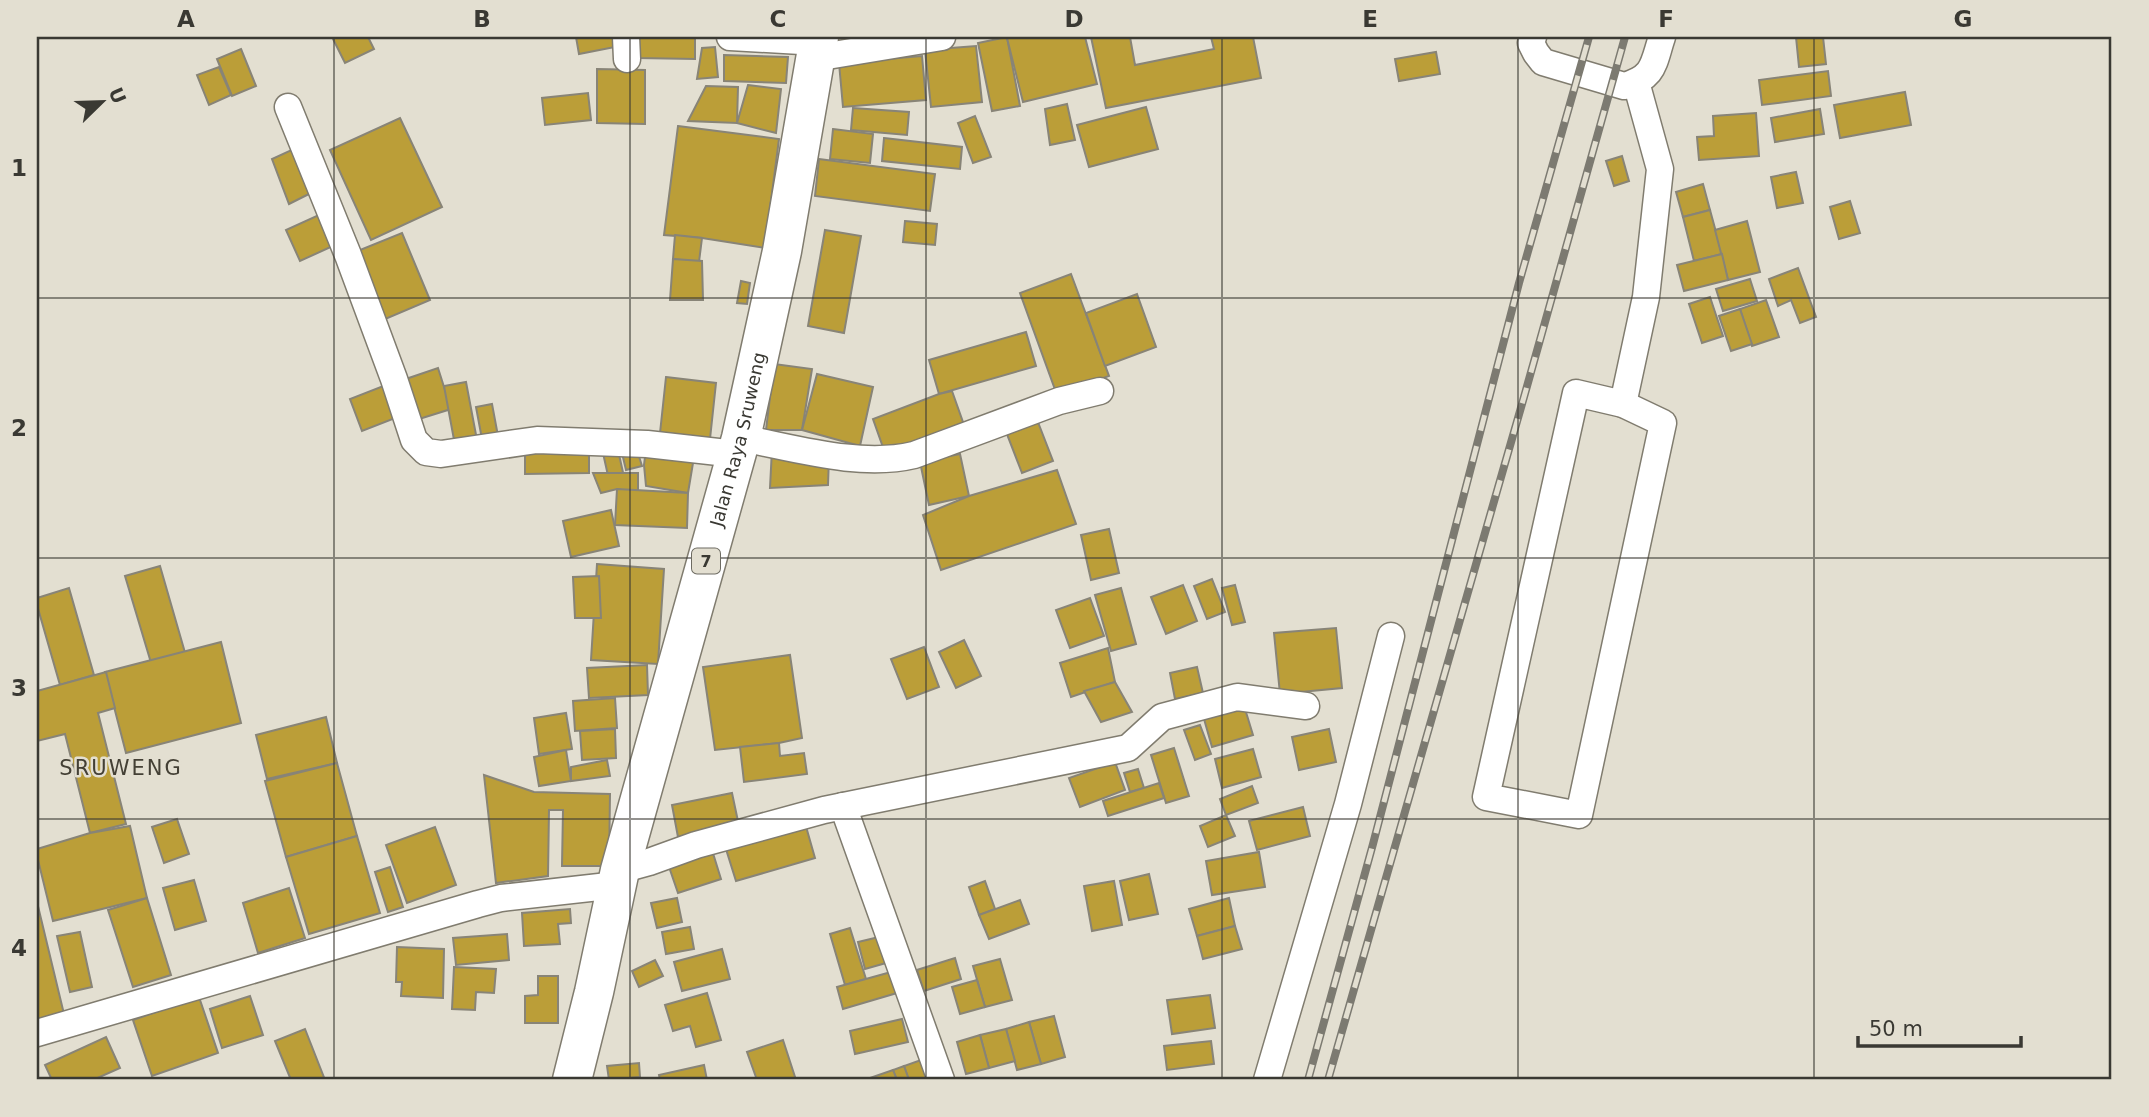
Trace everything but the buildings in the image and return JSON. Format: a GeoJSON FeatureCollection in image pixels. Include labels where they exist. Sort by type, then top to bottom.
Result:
{"type":"FeatureCollection","features":[{"type":"Feature","properties":{"kind":"highway","name":"Jalan Raya Sruweng"},"geometry":{"type":"LineString","coordinates":[[572,1080],[618,877],[739,446],[782,250],[818,46]]}},
{"type":"Feature","properties":{"kind":"street"},"geometry":{"type":"LineString","coordinates":[[730,37],[818,46],[942,37]]}},
{"type":"Feature","properties":{"kind":"street"},"geometry":{"type":"LineString","coordinates":[[1533,37],[1531,43],[1543,62],[1625,86],[1649,74],[1662,37]]}},
{"type":"Feature","properties":{"kind":"street"},"geometry":{"type":"LineString","coordinates":[[1623,404],[1646,297],[1660,169],[1636,82]]}},
{"type":"Feature","properties":{"kind":"street"},"geometry":{"type":"LineString","coordinates":[[288,107],[352,267],[414,440],[426,452],[441,454],[537,440],[739,446],[846,458],[897,459],[1059,401],[1101,391]]}},
{"type":"Feature","properties":{"kind":"street"},"geometry":{"type":"LineString","coordinates":[[1576,393],[1623,404],[1664,424],[1578,816],[1486,797],[1576,393]]}},
{"type":"Feature","properties":{"kind":"street"},"geometry":{"type":"LineString","coordinates":[[1267,1080],[1348,804],[1391,636]]}},
{"type":"Feature","properties":{"kind":"street"},"geometry":{"type":"LineString","coordinates":[[37,1033],[500,898],[618,877],[649,862],[696,845],[790,818],[1128,748],[1162,718],[1237,697],[1306,706]]}},
{"type":"Feature","properties":{"kind":"street"},"geometry":{"type":"LineString","coordinates":[[843,806],[941,1080]]}},
{"type":"Feature","properties":{"kind":"railway"},"geometry":{"type":"LineString","coordinates":[[1308,1080],[1373,844],[1519,283],[1589,37]]}},
{"type":"Feature","properties":{"kind":"railway"},"geometry":{"type":"LineString","coordinates":[[1328,1080],[1625,37]]}},
{"type":"Feature","properties":{"kind":"district","name":"SRUWENG"},"geometry":{"type":"Point","coordinates":[121,768]}}]}
